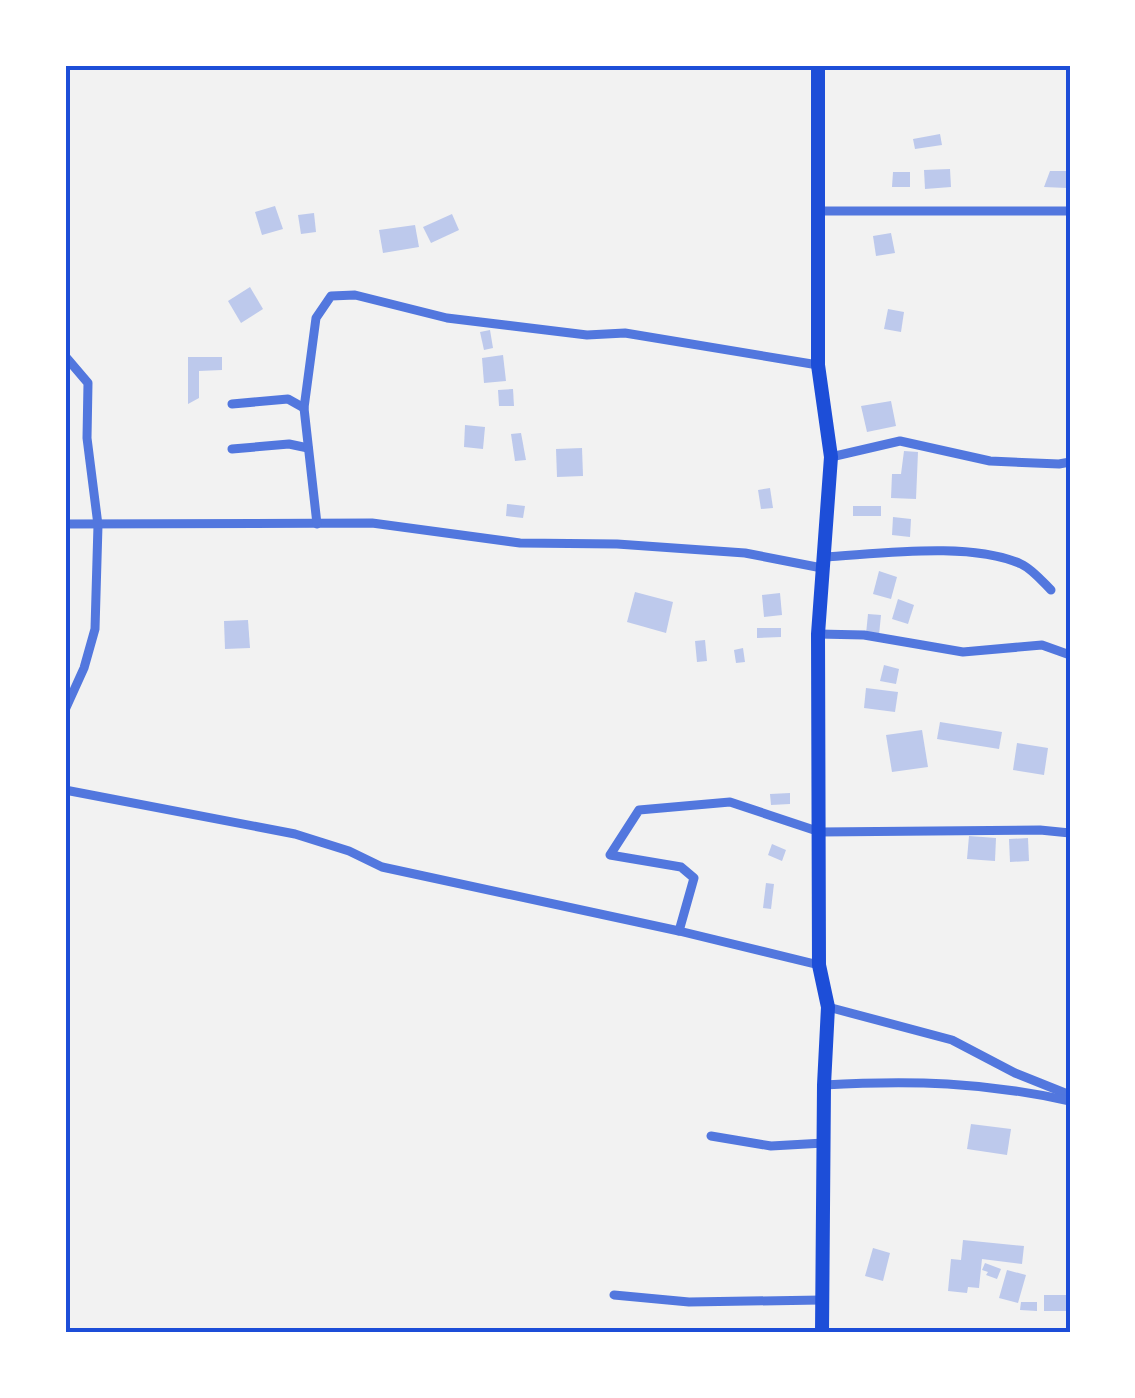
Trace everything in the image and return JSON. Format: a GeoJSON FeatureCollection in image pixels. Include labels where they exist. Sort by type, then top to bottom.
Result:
{"type":"FeatureCollection","features":[{"type":"Feature","properties":{"kind":"main road"},"geometry":{"type":"LineString","coordinates":[[818,65],[818,364],[831,457],[818,634],[819,965],[828,1007],[822,1333]]}},
{"type":"Feature","properties":{"kind":"street"},"geometry":{"type":"LineString","coordinates":[[820,211],[1070,211]]}},
{"type":"Feature","properties":{"kind":"street"},"geometry":{"type":"LineString","coordinates":[[317,524],[304,408],[316,318],[331,296],[355,294],[447,318],[587,335],[624,333],[818,364]]}},
{"type":"Feature","properties":{"kind":"street"},"geometry":{"type":"LineString","coordinates":[[65,356],[88,383],[87,438],[98,525],[94,629],[84,668],[65,710]]}},
{"type":"Feature","properties":{"kind":"street"},"geometry":{"type":"LineString","coordinates":[[232,404],[288,399],[304,408]]}},
{"type":"Feature","properties":{"kind":"street"},"geometry":{"type":"LineString","coordinates":[[831,457],[900,441],[990,460],[1070,462]]}},
{"type":"Feature","properties":{"kind":"street"},"geometry":{"type":"LineString","coordinates":[[232,449],[290,444],[308,448]]}},
{"type":"Feature","properties":{"kind":"street"},"geometry":{"type":"LineString","coordinates":[[65,524],[372,523],[520,543],[745,552],[822,563],[954,551],[992,554],[1025,565],[1051,590]]}},
{"type":"Feature","properties":{"kind":"street"},"geometry":{"type":"LineString","coordinates":[[818,634],[864,635],[963,652],[1042,646],[1070,654]]}},
{"type":"Feature","properties":{"kind":"street"},"geometry":{"type":"LineString","coordinates":[[65,790],[295,834],[349,850],[382,867],[819,965]]}},
{"type":"Feature","properties":{"kind":"street"},"geometry":{"type":"LineString","coordinates":[[679,931],[694,878],[680,867],[610,855],[639,810],[730,802],[820,832],[1070,833]]}},
{"type":"Feature","properties":{"kind":"street"},"geometry":{"type":"LineString","coordinates":[[828,1007],[952,1040],[1070,1098]]}},
{"type":"Feature","properties":{"kind":"street"},"geometry":{"type":"LineString","coordinates":[[824,1085],[949,1082],[1070,1098]]}},
{"type":"Feature","properties":{"kind":"street"},"geometry":{"type":"LineString","coordinates":[[711,1136],[771,1146],[824,1143]]}},
{"type":"Feature","properties":{"kind":"street"},"geometry":{"type":"LineString","coordinates":[[614,1295],[689,1302],[822,1300]]}},
{"type":"Feature","properties":{"kind":"building"},"geometry":{"type":"Polygon","coordinates":[[[940,134],[942,145],[915,149],[913,139],[940,134]]]}},
{"type":"Feature","properties":{"kind":"building"},"geometry":{"type":"Polygon","coordinates":[[[950,169],[951,187],[925,189],[924,170],[950,169]]]}},
{"type":"Feature","properties":{"kind":"building"},"geometry":{"type":"Polygon","coordinates":[[[1050,171],[1070,171],[1070,196],[1067,188],[1044,187],[1050,171]]]}},
{"type":"Feature","properties":{"kind":"building"},"geometry":{"type":"Polygon","coordinates":[[[893,172],[910,172],[910,187],[892,187],[893,172]]]}},
{"type":"Feature","properties":{"kind":"building"},"geometry":{"type":"Polygon","coordinates":[[[275,206],[283,229],[262,235],[255,212],[275,206]]]}},
{"type":"Feature","properties":{"kind":"building"},"geometry":{"type":"Polygon","coordinates":[[[314,213],[316,232],[301,234],[298,215],[314,213]]]}},
{"type":"Feature","properties":{"kind":"building"},"geometry":{"type":"Polygon","coordinates":[[[452,214],[459,230],[431,243],[423,227],[452,214]]]}},
{"type":"Feature","properties":{"kind":"building"},"geometry":{"type":"Polygon","coordinates":[[[415,225],[419,247],[383,253],[379,230],[415,225]]]}},
{"type":"Feature","properties":{"kind":"building"},"geometry":{"type":"Polygon","coordinates":[[[891,233],[895,253],[876,256],[873,236],[891,233]]]}},
{"type":"Feature","properties":{"kind":"building"},"geometry":{"type":"Polygon","coordinates":[[[250,287],[263,309],[241,323],[228,301],[250,287]]]}},
{"type":"Feature","properties":{"kind":"building"},"geometry":{"type":"Polygon","coordinates":[[[888,309],[904,312],[901,332],[884,329],[888,309]]]}},
{"type":"Feature","properties":{"kind":"building"},"geometry":{"type":"Polygon","coordinates":[[[490,330],[493,348],[484,350],[480,332],[490,330]]]}},
{"type":"Feature","properties":{"kind":"building"},"geometry":{"type":"Polygon","coordinates":[[[503,355],[506,381],[484,383],[482,358],[503,355]]]}},
{"type":"Feature","properties":{"kind":"building"},"geometry":{"type":"Polygon","coordinates":[[[188,357],[222,357],[222,370],[199,371],[199,398],[188,404],[188,357]]]}},
{"type":"Feature","properties":{"kind":"building"},"geometry":{"type":"Polygon","coordinates":[[[513,389],[514,406],[499,406],[498,390],[513,389]]]}},
{"type":"Feature","properties":{"kind":"building"},"geometry":{"type":"Polygon","coordinates":[[[891,401],[896,426],[867,432],[861,406],[891,401]]]}},
{"type":"Feature","properties":{"kind":"building"},"geometry":{"type":"Polygon","coordinates":[[[465,425],[485,427],[483,449],[464,447],[465,425]]]}},
{"type":"Feature","properties":{"kind":"building"},"geometry":{"type":"Polygon","coordinates":[[[521,433],[526,460],[515,461],[511,434],[521,433]]]}},
{"type":"Feature","properties":{"kind":"building"},"geometry":{"type":"Polygon","coordinates":[[[582,448],[583,476],[557,477],[556,449],[582,448]]]}},
{"type":"Feature","properties":{"kind":"building"},"geometry":{"type":"Polygon","coordinates":[[[904,451],[918,452],[916,499],[891,498],[892,474],[901,474],[904,451]]]}},
{"type":"Feature","properties":{"kind":"building"},"geometry":{"type":"Polygon","coordinates":[[[770,488],[773,508],[761,509],[758,490],[770,488]]]}},
{"type":"Feature","properties":{"kind":"building"},"geometry":{"type":"Polygon","coordinates":[[[507,504],[525,506],[523,518],[506,516],[507,504]]]}},
{"type":"Feature","properties":{"kind":"building"},"geometry":{"type":"Polygon","coordinates":[[[853,506],[881,506],[881,516],[853,516],[853,506]]]}},
{"type":"Feature","properties":{"kind":"building"},"geometry":{"type":"Polygon","coordinates":[[[893,517],[911,519],[910,537],[892,535],[893,517]]]}},
{"type":"Feature","properties":{"kind":"building"},"geometry":{"type":"Polygon","coordinates":[[[879,571],[897,577],[891,599],[873,594],[879,571]]]}},
{"type":"Feature","properties":{"kind":"building"},"geometry":{"type":"Polygon","coordinates":[[[635,592],[673,602],[666,633],[627,622],[635,592]]]}},
{"type":"Feature","properties":{"kind":"building"},"geometry":{"type":"Polygon","coordinates":[[[780,593],[782,615],[764,617],[762,595],[780,593]]]}},
{"type":"Feature","properties":{"kind":"building"},"geometry":{"type":"Polygon","coordinates":[[[898,599],[914,605],[908,624],[892,619],[898,599]]]}},
{"type":"Feature","properties":{"kind":"building"},"geometry":{"type":"Polygon","coordinates":[[[868,614],[881,615],[879,635],[866,634],[868,614]]]}},
{"type":"Feature","properties":{"kind":"building"},"geometry":{"type":"Polygon","coordinates":[[[248,620],[250,648],[225,649],[224,621],[248,620]]]}},
{"type":"Feature","properties":{"kind":"building"},"geometry":{"type":"Polygon","coordinates":[[[757,628],[781,628],[781,637],[757,638],[757,628]]]}},
{"type":"Feature","properties":{"kind":"building"},"geometry":{"type":"Polygon","coordinates":[[[705,640],[707,661],[697,662],[695,641],[705,640]]]}},
{"type":"Feature","properties":{"kind":"building"},"geometry":{"type":"Polygon","coordinates":[[[743,648],[745,662],[736,663],[734,650],[743,648]]]}},
{"type":"Feature","properties":{"kind":"building"},"geometry":{"type":"Polygon","coordinates":[[[884,665],[899,669],[896,684],[880,681],[884,665]]]}},
{"type":"Feature","properties":{"kind":"building"},"geometry":{"type":"Polygon","coordinates":[[[866,688],[898,692],[895,712],[864,708],[866,688]]]}},
{"type":"Feature","properties":{"kind":"building"},"geometry":{"type":"Polygon","coordinates":[[[940,722],[1002,732],[999,749],[937,739],[940,722]]]}},
{"type":"Feature","properties":{"kind":"building"},"geometry":{"type":"Polygon","coordinates":[[[922,730],[928,767],[892,772],[886,735],[922,730]]]}},
{"type":"Feature","properties":{"kind":"building"},"geometry":{"type":"Polygon","coordinates":[[[1017,743],[1048,748],[1044,775],[1013,770],[1017,743]]]}},
{"type":"Feature","properties":{"kind":"building"},"geometry":{"type":"Polygon","coordinates":[[[790,793],[790,804],[771,805],[770,794],[790,793]]]}},
{"type":"Feature","properties":{"kind":"building"},"geometry":{"type":"Polygon","coordinates":[[[969,836],[996,838],[995,861],[967,859],[969,836]]]}},
{"type":"Feature","properties":{"kind":"building"},"geometry":{"type":"Polygon","coordinates":[[[1028,838],[1029,861],[1010,862],[1009,839],[1028,838]]]}},
{"type":"Feature","properties":{"kind":"building"},"geometry":{"type":"Polygon","coordinates":[[[772,844],[786,850],[782,861],[768,855],[772,844]]]}},
{"type":"Feature","properties":{"kind":"building"},"geometry":{"type":"Polygon","coordinates":[[[766,883],[774,884],[771,909],[763,908],[766,883]]]}},
{"type":"Feature","properties":{"kind":"building"},"geometry":{"type":"Polygon","coordinates":[[[971,1124],[1011,1129],[1007,1155],[967,1149],[971,1124]]]}},
{"type":"Feature","properties":{"kind":"building"},"geometry":{"type":"Polygon","coordinates":[[[963,1240],[1024,1246],[1022,1264],[982,1259],[979,1288],[968,1287],[967,1293],[948,1291],[951,1259],[961,1260],[963,1240]]]}},
{"type":"Feature","properties":{"kind":"building"},"geometry":{"type":"Polygon","coordinates":[[[873,1248],[890,1253],[883,1281],[865,1276],[873,1248]]]}},
{"type":"Feature","properties":{"kind":"building"},"geometry":{"type":"Polygon","coordinates":[[[985,1263],[1001,1269],[997,1279],[982,1270],[985,1263]]]}},
{"type":"Feature","properties":{"kind":"building"},"geometry":{"type":"Polygon","coordinates":[[[1007,1270],[1026,1275],[1018,1303],[999,1298],[1007,1270]]]}},
{"type":"Feature","properties":{"kind":"building"},"geometry":{"type":"Polygon","coordinates":[[[1044,1295],[1070,1295],[1070,1311],[1044,1311],[1044,1295]]]}},
{"type":"Feature","properties":{"kind":"building"},"geometry":{"type":"Polygon","coordinates":[[[1021,1302],[1037,1302],[1037,1311],[1020,1310],[1021,1302]]]}}]}
